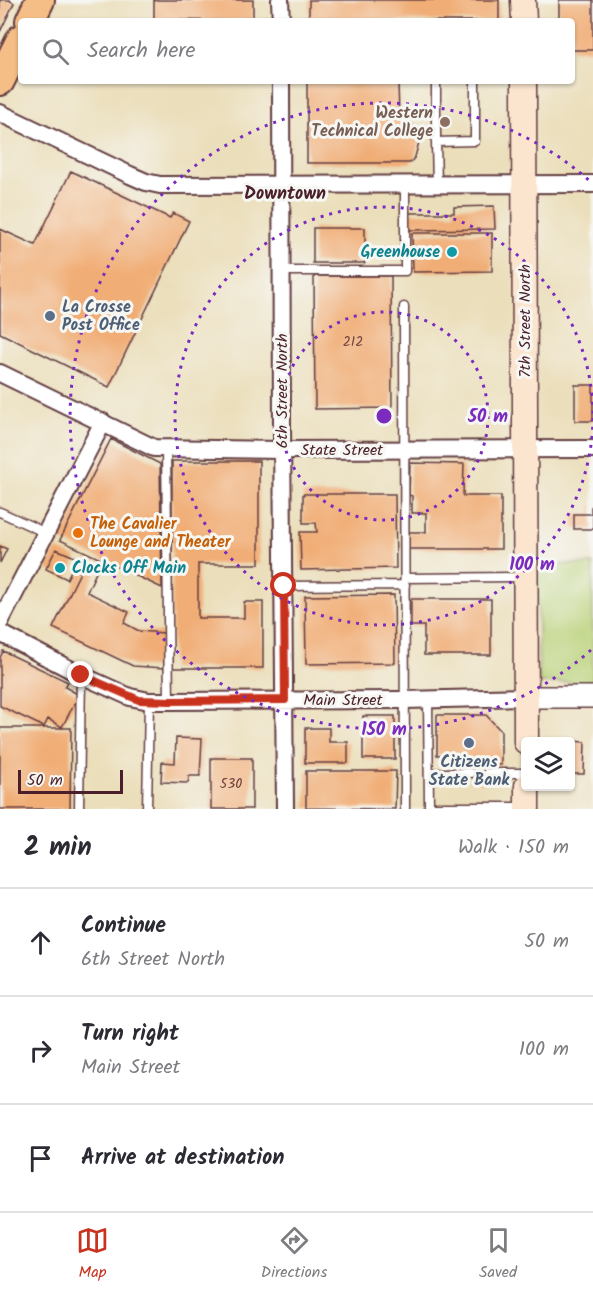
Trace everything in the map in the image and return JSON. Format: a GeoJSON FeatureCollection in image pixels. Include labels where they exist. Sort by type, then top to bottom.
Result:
{"type":"FeatureCollection","features":[{"type":"Feature","properties":{"kind":"highway"},"geometry":{"type":"LineString","coordinates":[[31,18],[40,0]]}},
{"type":"Feature","properties":{"kind":"highway"},"geometry":{"type":"LineString","coordinates":[[0,81],[18,45]]}},
{"type":"Feature","properties":{"kind":"main road"},"geometry":{"type":"LineString","coordinates":[[523,0],[524,18]]}},
{"type":"Feature","properties":{"kind":"main road","name":"7th Street North"},"geometry":{"type":"LineString","coordinates":[[524,84],[526,737]]}},
{"type":"Feature","properties":{"kind":"street"},"geometry":{"type":"LineString","coordinates":[[280,0],[280,18]]}},
{"type":"Feature","properties":{"kind":"street","name":"6th Street North"},"geometry":{"type":"LineString","coordinates":[[281,84],[285,809]]}},
{"type":"Feature","properties":{"kind":"street"},"geometry":{"type":"LineString","coordinates":[[0,113],[146,182],[160,185],[593,184]]}},
{"type":"Feature","properties":{"kind":"street","name":"State Street"},"geometry":{"type":"LineString","coordinates":[[0,373],[154,448],[593,449]]}},
{"type":"Feature","properties":{"kind":"street"},"geometry":{"type":"LineString","coordinates":[[0,622],[103,422]]}},
{"type":"Feature","properties":{"kind":"street","name":"Main Street"},"geometry":{"type":"LineString","coordinates":[[0,633],[81,675],[130,697],[149,701],[593,697]]}},
{"type":"Feature","properties":{"kind":"lane"},"geometry":{"type":"LineString","coordinates":[[436,84],[438,185]]}},
{"type":"Feature","properties":{"kind":"lane"},"geometry":{"type":"LineString","coordinates":[[436,142],[475,141],[475,84]]}},
{"type":"Feature","properties":{"kind":"lane"},"geometry":{"type":"LineString","coordinates":[[282,271],[405,271],[405,185]]}},
{"type":"Feature","properties":{"kind":"lane"},"geometry":{"type":"LineString","coordinates":[[404,307],[405,809]]}},
{"type":"Feature","properties":{"kind":"lane"},"geometry":{"type":"LineString","coordinates":[[166,449],[169,701]]}},
{"type":"Feature","properties":{"kind":"lane"},"geometry":{"type":"LineString","coordinates":[[0,512],[46,533]]}},
{"type":"Feature","properties":{"kind":"lane"},"geometry":{"type":"LineString","coordinates":[[284,586],[525,577]]}},
{"type":"Feature","properties":{"kind":"lane"},"geometry":{"type":"LineString","coordinates":[[79,809],[81,675]]}},
{"type":"Feature","properties":{"kind":"lane"},"geometry":{"type":"LineString","coordinates":[[428,699],[429,807],[527,801]]}},
{"type":"Feature","properties":{"kind":"lane"},"geometry":{"type":"LineString","coordinates":[[147,809],[149,701]]}},
{"type":"Feature","properties":{"kind":"lane"},"geometry":{"type":"LineString","coordinates":[[429,773],[471,773]]}},
{"type":"Feature","properties":{"kind":"lane"},"geometry":{"type":"LineString","coordinates":[[487,773],[521,773]]}},
{"type":"Feature","properties":{"kind":"green space"},"geometry":{"type":"Polygon","coordinates":[[[593,564],[593,682],[539,683],[537,565],[593,564]]]}},
{"type":"Feature","properties":{"kind":"building"},"geometry":{"type":"Polygon","coordinates":[[[0,0],[9,0],[14,3],[0,32],[0,0]]]}},
{"type":"Feature","properties":{"kind":"building"},"geometry":{"type":"Polygon","coordinates":[[[154,0],[253,0],[253,18],[154,18],[154,0]]]}},
{"type":"Feature","properties":{"kind":"building"},"geometry":{"type":"Polygon","coordinates":[[[309,0],[499,0],[499,18],[309,18],[309,0]]]}},
{"type":"Feature","properties":{"kind":"building"},"geometry":{"type":"Polygon","coordinates":[[[559,0],[593,0],[593,50],[575,50],[575,18],[559,18],[559,0]]]}},
{"type":"Feature","properties":{"kind":"building"},"geometry":{"type":"Polygon","coordinates":[[[307,84],[398,84],[399,119],[407,119],[412,124],[419,142],[415,157],[410,163],[307,163],[307,84]]]}},
{"type":"Feature","properties":{"kind":"building"},"geometry":{"type":"Polygon","coordinates":[[[71,171],[170,218],[173,213],[189,221],[109,387],[0,333],[0,229],[35,245],[71,171]]]}},
{"type":"Feature","properties":{"kind":"building"},"geometry":{"type":"Polygon","coordinates":[[[494,206],[495,229],[407,230],[407,213],[454,213],[454,207],[494,206]]]}},
{"type":"Feature","properties":{"kind":"building"},"geometry":{"type":"Polygon","coordinates":[[[313,228],[365,228],[365,263],[313,263],[313,228]]]}},
{"type":"Feature","properties":{"kind":"building","name":"Greenhouse"},"geometry":{"type":"Polygon","coordinates":[[[412,233],[492,233],[492,271],[413,272],[412,233]]]}},
{"type":"Feature","properties":{"kind":"building"},"geometry":{"type":"Polygon","coordinates":[[[314,276],[391,276],[392,408],[315,409],[314,276]]]}},
{"type":"Feature","properties":{"kind":"building"},"geometry":{"type":"Polygon","coordinates":[[[575,385],[593,385],[593,421],[575,421],[575,385]]]}},
{"type":"Feature","properties":{"kind":"building"},"geometry":{"type":"Polygon","coordinates":[[[111,439],[160,464],[162,588],[60,540],[111,439]]]}},
{"type":"Feature","properties":{"kind":"building"},"geometry":{"type":"Polygon","coordinates":[[[172,461],[259,461],[259,564],[198,564],[198,618],[244,618],[244,602],[263,602],[263,668],[172,668],[172,461]]]}},
{"type":"Feature","properties":{"kind":"building"},"geometry":{"type":"Polygon","coordinates":[[[410,463],[464,464],[463,496],[501,496],[501,549],[407,549],[407,532],[426,532],[426,513],[412,513],[412,496],[409,495],[410,463]]]}},
{"type":"Feature","properties":{"kind":"building"},"geometry":{"type":"Polygon","coordinates":[[[303,494],[395,494],[396,568],[301,570],[300,532],[317,532],[316,523],[303,523],[303,494]]]}},
{"type":"Feature","properties":{"kind":"building"},"geometry":{"type":"Polygon","coordinates":[[[593,505],[593,529],[574,529],[574,514],[591,514],[593,505]]]}},
{"type":"Feature","properties":{"kind":"building"},"geometry":{"type":"Polygon","coordinates":[[[0,546],[7,549],[0,563],[0,546]]]}},
{"type":"Feature","properties":{"kind":"building"},"geometry":{"type":"Polygon","coordinates":[[[56,549],[77,558],[67,579],[46,569],[56,549]]]}},
{"type":"Feature","properties":{"kind":"building"},"geometry":{"type":"Polygon","coordinates":[[[86,560],[99,566],[87,592],[129,612],[124,623],[139,631],[164,633],[164,668],[133,666],[53,628],[86,560]]]}},
{"type":"Feature","properties":{"kind":"building"},"geometry":{"type":"Polygon","coordinates":[[[394,595],[395,663],[306,664],[305,596],[394,595]]]}},
{"type":"Feature","properties":{"kind":"building"},"geometry":{"type":"Polygon","coordinates":[[[411,599],[491,599],[491,655],[424,655],[424,626],[411,626],[411,599]]]}},
{"type":"Feature","properties":{"kind":"building"},"geometry":{"type":"Polygon","coordinates":[[[3,651],[68,682],[65,687],[79,695],[62,727],[48,719],[44,727],[0,706],[0,658],[3,651]]]}},
{"type":"Feature","properties":{"kind":"building","name":"Citizens State Bank"},"geometry":{"type":"Polygon","coordinates":[[[437,715],[486,715],[501,731],[501,765],[487,765],[487,783],[480,783],[454,755],[437,755],[437,715]]]}},
{"type":"Feature","properties":{"kind":"building"},"geometry":{"type":"Polygon","coordinates":[[[363,716],[395,716],[395,759],[363,759],[363,716]]]}},
{"type":"Feature","properties":{"kind":"building"},"geometry":{"type":"Polygon","coordinates":[[[0,728],[71,728],[70,809],[0,809],[0,728]]]}},
{"type":"Feature","properties":{"kind":"building"},"geometry":{"type":"Polygon","coordinates":[[[305,728],[329,728],[329,742],[348,742],[348,763],[305,763],[305,728]]]}},
{"type":"Feature","properties":{"kind":"building"},"geometry":{"type":"Polygon","coordinates":[[[176,738],[202,739],[200,776],[189,776],[188,783],[161,782],[162,762],[175,763],[176,738]]]}},
{"type":"Feature","properties":{"kind":"building"},"geometry":{"type":"Polygon","coordinates":[[[575,741],[585,742],[584,774],[575,774],[575,741]]]}},
{"type":"Feature","properties":{"kind":"building"},"geometry":{"type":"Polygon","coordinates":[[[211,758],[252,758],[252,809],[211,809],[211,758]]]}},
{"type":"Feature","properties":{"kind":"building"},"geometry":{"type":"Polygon","coordinates":[[[306,771],[396,771],[395,809],[306,808],[306,771]]]}},
{"type":"Feature","properties":{"kind":"place","name":"Western Technical College"},"geometry":{"type":"Point","coordinates":[445,122]}},
{"type":"Feature","properties":{"kind":"place","name":"Greenhouse"},"geometry":{"type":"Point","coordinates":[452,252]}},
{"type":"Feature","properties":{"kind":"place","name":"La Crosse Post Office"},"geometry":{"type":"Point","coordinates":[50,316]}},
{"type":"Feature","properties":{"kind":"place","name":"The Cavalier Lounge and Theater"},"geometry":{"type":"Point","coordinates":[78,533]}},
{"type":"Feature","properties":{"kind":"place","name":"Clocks Off Main"},"geometry":{"type":"Point","coordinates":[60,568]}},
{"type":"Feature","properties":{"kind":"place","name":"Citizens State Bank"},"geometry":{"type":"Point","coordinates":[469,743]}},
{"type":"Feature","properties":{"kind":"district","name":"Downtown"},"geometry":{"type":"Point","coordinates":[285,194]}},
{"type":"Feature","properties":{"kind":"route"},"geometry":{"type":"LineString","coordinates":[[81,675],[139,700],[285,700],[284,586]]}}]}
